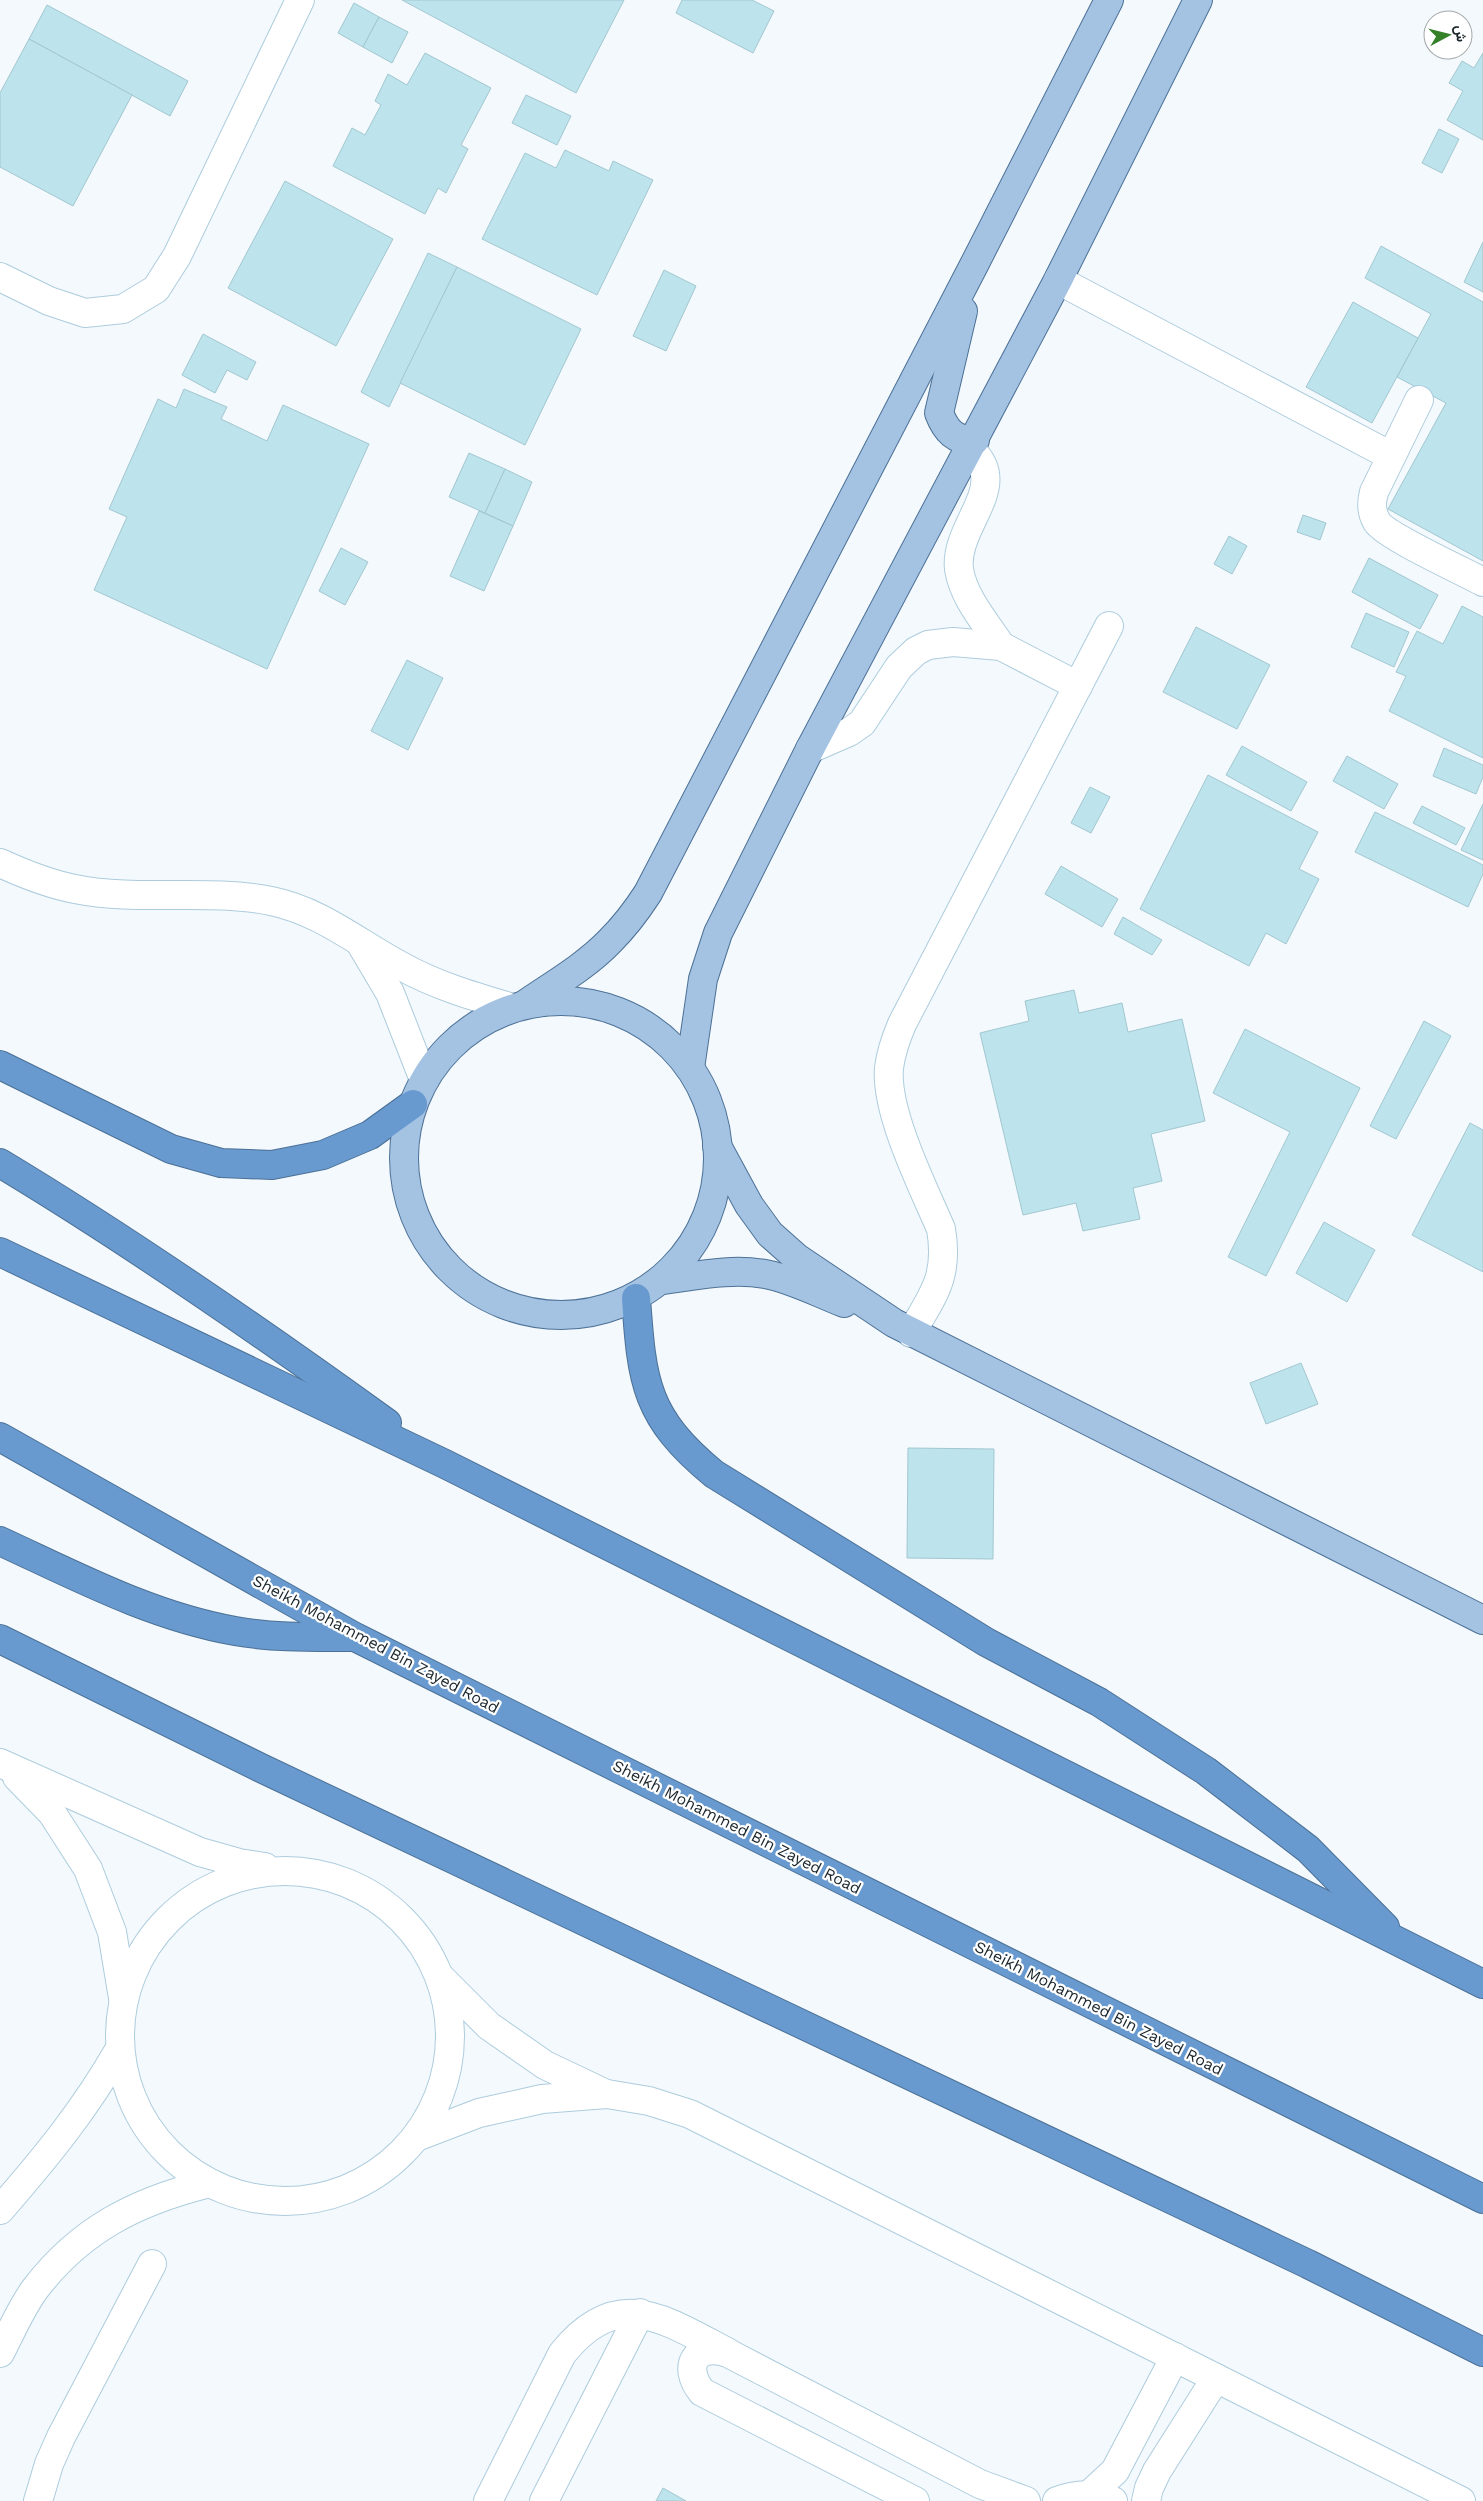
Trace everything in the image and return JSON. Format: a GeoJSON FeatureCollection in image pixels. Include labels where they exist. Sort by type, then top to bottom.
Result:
{"type":"FeatureCollection","features":[{"type":"Feature","properties":{"kind":"highway"},"geometry":{"type":"LineString","coordinates":[[0,1065],[171,1149],[220,1163],[272,1165],[323,1155],[370,1135],[413,1104]]}},
{"type":"Feature","properties":{"kind":"highway"},"geometry":{"type":"LineString","coordinates":[[0,1163],[58,1198],[254,1327],[445,1464]]}},
{"type":"Feature","properties":{"kind":"highway"},"geometry":{"type":"LineString","coordinates":[[0,1252],[445,1464],[1483,1984]]}},
{"type":"Feature","properties":{"kind":"highway"},"geometry":{"type":"LineString","coordinates":[[636,1298],[640,1357],[649,1395],[665,1425],[687,1452],[714,1474],[969,1631],[1099,1702],[1206,1771],[1308,1849],[1400,1942]]}},
{"type":"Feature","properties":{"kind":"highway","name":"Sheikh Mohammed Bin Zayed Road"},"geometry":{"type":"LineString","coordinates":[[0,1437],[355,1637],[1483,2199]]}},
{"type":"Feature","properties":{"kind":"highway"},"geometry":{"type":"LineString","coordinates":[[0,1541],[122,1597],[178,1618],[236,1632],[296,1637],[355,1637]]}},
{"type":"Feature","properties":{"kind":"highway"},"geometry":{"type":"LineString","coordinates":[[0,1638],[261,1768],[1308,2264],[1483,2352]]}},
{"type":"Feature","properties":{"kind":"main road"},"geometry":{"type":"LineString","coordinates":[[518,1006],[561,1000],[598,1005],[633,1018],[664,1040],[690,1068],[709,1105],[717,1146],[714,1196],[695,1242],[662,1280],[636,1298],[591,1314],[543,1316],[498,1304],[458,1278],[427,1242],[408,1199],[403,1151],[413,1104],[424,1080],[441,1056],[462,1036],[486,1019],[518,1006],[588,960],[609,942],[648,893],[974,265],[1109,0]]}},
{"type":"Feature","properties":{"kind":"main road"},"geometry":{"type":"LineString","coordinates":[[690,1068],[703,980],[709,955],[718,933],[810,749],[1058,280],[1198,0]]}},
{"type":"Feature","properties":{"kind":"main road"},"geometry":{"type":"LineString","coordinates":[[972,443],[952,435],[944,425],[939,413],[974,265]]}},
{"type":"Feature","properties":{"kind":"main road"},"geometry":{"type":"LineString","coordinates":[[717,1146],[749,1205],[770,1234],[796,1258],[903,1328]]}},
{"type":"Feature","properties":{"kind":"main road"},"geometry":{"type":"LineString","coordinates":[[662,1280],[728,1272],[766,1274],[903,1328],[1483,1620]]}},
{"type":"Feature","properties":{"kind":"street"},"geometry":{"type":"LineString","coordinates":[[0,277],[48,301],[85,313],[123,309],[156,288],[177,256],[300,0]]}},
{"type":"Feature","properties":{"kind":"street"},"geometry":{"type":"LineString","coordinates":[[1058,280],[1391,456]]}},
{"type":"Feature","properties":{"kind":"street"},"geometry":{"type":"LineString","coordinates":[[1419,400],[1374,492],[1371,502],[1373,513],[1384,530],[1483,582]]}},
{"type":"Feature","properties":{"kind":"street"},"geometry":{"type":"LineString","coordinates":[[972,443],[983,467],[985,487],[961,545],[959,570],[968,595],[1001,646]]}},
{"type":"Feature","properties":{"kind":"street"},"geometry":{"type":"LineString","coordinates":[[903,1328],[938,1288],[943,1266],[943,1244],[941,1229],[895,1116],[890,1093],[889,1069],[893,1046],[902,1024],[1110,626]]}},
{"type":"Feature","properties":{"kind":"street"},"geometry":{"type":"LineString","coordinates":[[810,749],[849,732],[862,723],[898,667],[916,651],[940,642],[1001,646],[1078,686]]}},
{"type":"Feature","properties":{"kind":"street"},"geometry":{"type":"LineString","coordinates":[[0,863],[30,877],[76,889],[123,894],[242,897],[272,902],[301,910],[329,922],[404,968],[438,983],[518,1006]]}},
{"type":"Feature","properties":{"kind":"street"},"geometry":{"type":"LineString","coordinates":[[360,942],[390,993],[424,1080]]}},
{"type":"Feature","properties":{"kind":"street"},"geometry":{"type":"LineString","coordinates":[[3,1764],[200,1852],[239,1863],[331,1876],[377,1898],[415,1933],[441,1978],[489,2026],[545,2065],[607,2094]]}},
{"type":"Feature","properties":{"kind":"street"},"geometry":{"type":"LineString","coordinates":[[3,1764],[52,1813],[88,1869],[112,1932],[123,1998],[119,2050],[132,2104],[163,2150],[206,2184],[262,2202],[321,2199],[376,2177],[418,2136],[443,2087],[451,2033],[441,1978]]}},
{"type":"Feature","properties":{"kind":"street"},"geometry":{"type":"LineString","coordinates":[[123,1998],[144,1948],[180,1907],[226,1880],[279,1870]]}},
{"type":"Feature","properties":{"kind":"street"},"geometry":{"type":"LineString","coordinates":[[0,2210],[67,2131],[95,2093],[119,2050]]}},
{"type":"Feature","properties":{"kind":"street"},"geometry":{"type":"LineString","coordinates":[[418,2136],[479,2112],[542,2099],[607,2094],[649,2101],[690,2114],[1462,2501]]}},
{"type":"Feature","properties":{"kind":"street"},"geometry":{"type":"LineString","coordinates":[[0,2352],[34,2290],[62,2259],[93,2232],[127,2210],[165,2194],[206,2184]]}},
{"type":"Feature","properties":{"kind":"street"},"geometry":{"type":"LineString","coordinates":[[38,2501],[49,2464],[61,2437],[152,2264]]}},
{"type":"Feature","properties":{"kind":"street"},"geometry":{"type":"LineString","coordinates":[[544,2501],[640,2314]]}},
{"type":"Feature","properties":{"kind":"street"},"geometry":{"type":"LineString","coordinates":[[488,2501],[562,2354],[577,2336],[596,2322],[617,2315],[640,2314],[659,2317],[980,2484],[1026,2501]]}},
{"type":"Feature","properties":{"kind":"street"},"geometry":{"type":"LineString","coordinates":[[728,2353],[714,2348],[700,2353],[692,2365],[693,2380],[702,2392],[915,2501]]}},
{"type":"Feature","properties":{"kind":"street"},"geometry":{"type":"LineString","coordinates":[[1058,2501],[1068,2497],[1101,2498],[1175,2357]]}},
{"type":"Feature","properties":{"kind":"street"},"geometry":{"type":"LineString","coordinates":[[1146,2501],[1149,2488],[1157,2471],[1216,2378]]}},
{"type":"Feature","properties":{"kind":"building"},"geometry":{"type":"Polygon","coordinates":[[[402,0],[624,0],[576,93],[402,0]]]}},
{"type":"Feature","properties":{"kind":"building"},"geometry":{"type":"Polygon","coordinates":[[[682,0],[752,0],[774,11],[753,53],[676,13],[682,0]]]}},
{"type":"Feature","properties":{"kind":"building"},"geometry":{"type":"Polygon","coordinates":[[[354,3],[379,17],[363,47],[338,33],[354,3]]]}},
{"type":"Feature","properties":{"kind":"building"},"geometry":{"type":"Polygon","coordinates":[[[47,5],[188,81],[170,116],[29,39],[47,5]]]}},
{"type":"Feature","properties":{"kind":"building"},"geometry":{"type":"Polygon","coordinates":[[[379,17],[408,32],[392,63],[363,47],[379,17]]]}},
{"type":"Feature","properties":{"kind":"building"},"geometry":{"type":"Polygon","coordinates":[[[29,39],[132,95],[73,206],[0,167],[0,93],[29,39]]]}},
{"type":"Feature","properties":{"kind":"building"},"geometry":{"type":"Polygon","coordinates":[[[425,53],[491,88],[461,145],[468,149],[446,193],[438,188],[425,214],[333,166],[352,128],[365,135],[381,105],[375,101],[388,74],[407,85],[425,53]]]}},
{"type":"Feature","properties":{"kind":"building"},"geometry":{"type":"Polygon","coordinates":[[[1483,53],[1483,140],[1447,120],[1463,91],[1449,83],[1462,61],[1474,68],[1483,53]]]}},
{"type":"Feature","properties":{"kind":"building"},"geometry":{"type":"Polygon","coordinates":[[[526,95],[571,116],[557,145],[512,123],[526,95]]]}},
{"type":"Feature","properties":{"kind":"building"},"geometry":{"type":"Polygon","coordinates":[[[1439,129],[1459,139],[1442,173],[1422,163],[1439,129]]]}},
{"type":"Feature","properties":{"kind":"building"},"geometry":{"type":"Polygon","coordinates":[[[565,150],[609,171],[613,161],[653,180],[597,295],[482,239],[525,153],[556,168],[565,150]]]}},
{"type":"Feature","properties":{"kind":"building"},"geometry":{"type":"Polygon","coordinates":[[[285,181],[393,239],[336,346],[228,288],[285,181]]]}},
{"type":"Feature","properties":{"kind":"building"},"geometry":{"type":"Polygon","coordinates":[[[1483,242],[1483,292],[1464,282],[1483,242]]]}},
{"type":"Feature","properties":{"kind":"building"},"geometry":{"type":"Polygon","coordinates":[[[1381,246],[1483,302],[1483,561],[1388,509],[1446,403],[1397,377],[1431,314],[1365,278],[1381,246]]]}},
{"type":"Feature","properties":{"kind":"building"},"geometry":{"type":"Polygon","coordinates":[[[428,253],[457,267],[389,407],[361,392],[428,253]]]}},
{"type":"Feature","properties":{"kind":"building"},"geometry":{"type":"Polygon","coordinates":[[[457,267],[581,329],[525,445],[400,383],[457,267]]]}},
{"type":"Feature","properties":{"kind":"building"},"geometry":{"type":"Polygon","coordinates":[[[664,270],[696,286],[666,351],[633,336],[664,270]]]}},
{"type":"Feature","properties":{"kind":"building"},"geometry":{"type":"Polygon","coordinates":[[[1353,302],[1418,338],[1372,423],[1306,387],[1353,302]]]}},
{"type":"Feature","properties":{"kind":"building"},"geometry":{"type":"Polygon","coordinates":[[[203,334],[256,362],[247,380],[227,370],[215,393],[182,375],[203,334]]]}},
{"type":"Feature","properties":{"kind":"building"},"geometry":{"type":"Polygon","coordinates":[[[184,389],[227,407],[221,419],[267,441],[283,405],[369,444],[267,669],[94,590],[127,517],[109,509],[158,399],[176,408],[184,389]]]}},
{"type":"Feature","properties":{"kind":"building"},"geometry":{"type":"Polygon","coordinates":[[[469,453],[505,469],[485,513],[449,497],[469,453]]]}},
{"type":"Feature","properties":{"kind":"building"},"geometry":{"type":"Polygon","coordinates":[[[505,469],[532,482],[513,526],[485,513],[505,469]]]}},
{"type":"Feature","properties":{"kind":"building"},"geometry":{"type":"Polygon","coordinates":[[[479,511],[513,526],[484,591],[450,576],[479,511]]]}},
{"type":"Feature","properties":{"kind":"building"},"geometry":{"type":"Polygon","coordinates":[[[1303,515],[1326,523],[1320,540],[1297,532],[1303,515]]]}},
{"type":"Feature","properties":{"kind":"building"},"geometry":{"type":"Polygon","coordinates":[[[1229,536],[1247,546],[1232,574],[1214,564],[1229,536]]]}},
{"type":"Feature","properties":{"kind":"building"},"geometry":{"type":"Polygon","coordinates":[[[341,548],[368,562],[345,605],[319,591],[341,548]]]}},
{"type":"Feature","properties":{"kind":"building"},"geometry":{"type":"Polygon","coordinates":[[[1369,558],[1438,595],[1420,629],[1352,592],[1369,558]]]}},
{"type":"Feature","properties":{"kind":"building"},"geometry":{"type":"Polygon","coordinates":[[[1462,606],[1483,617],[1483,758],[1389,711],[1406,676],[1396,672],[1417,631],[1443,644],[1462,606]]]}},
{"type":"Feature","properties":{"kind":"building"},"geometry":{"type":"Polygon","coordinates":[[[1366,613],[1409,632],[1394,667],[1351,647],[1366,613]]]}},
{"type":"Feature","properties":{"kind":"building"},"geometry":{"type":"Polygon","coordinates":[[[1196,627],[1270,665],[1237,729],[1163,692],[1196,627]]]}},
{"type":"Feature","properties":{"kind":"building"},"geometry":{"type":"Polygon","coordinates":[[[407,660],[443,678],[408,750],[371,731],[407,660]]]}},
{"type":"Feature","properties":{"kind":"building"},"geometry":{"type":"Polygon","coordinates":[[[1242,746],[1307,782],[1291,811],[1226,775],[1242,746]]]}},
{"type":"Feature","properties":{"kind":"building"},"geometry":{"type":"Polygon","coordinates":[[[1444,748],[1483,765],[1483,777],[1476,794],[1433,776],[1444,748]]]}},
{"type":"Feature","properties":{"kind":"building"},"geometry":{"type":"Polygon","coordinates":[[[1347,756],[1398,784],[1384,809],[1333,781],[1347,756]]]}},
{"type":"Feature","properties":{"kind":"building"},"geometry":{"type":"Polygon","coordinates":[[[1208,775],[1318,832],[1299,869],[1319,879],[1286,944],[1266,933],[1249,966],[1140,909],[1208,775]]]}},
{"type":"Feature","properties":{"kind":"building"},"geometry":{"type":"Polygon","coordinates":[[[1090,787],[1110,797],[1091,833],[1071,823],[1090,787]]]}},
{"type":"Feature","properties":{"kind":"building"},"geometry":{"type":"Polygon","coordinates":[[[1483,804],[1483,860],[1461,850],[1483,804]]]}},
{"type":"Feature","properties":{"kind":"building"},"geometry":{"type":"Polygon","coordinates":[[[1422,806],[1465,828],[1456,845],[1413,823],[1422,806]]]}},
{"type":"Feature","properties":{"kind":"building"},"geometry":{"type":"Polygon","coordinates":[[[1375,812],[1483,865],[1483,874],[1468,907],[1355,852],[1375,812]]]}},
{"type":"Feature","properties":{"kind":"building"},"geometry":{"type":"Polygon","coordinates":[[[1061,866],[1118,899],[1102,927],[1045,894],[1061,866]]]}},
{"type":"Feature","properties":{"kind":"building"},"geometry":{"type":"Polygon","coordinates":[[[1123,917],[1162,940],[1152,955],[1114,934],[1123,917]]]}},
{"type":"Feature","properties":{"kind":"building"},"geometry":{"type":"Polygon","coordinates":[[[1074,990],[1079,1013],[1122,1003],[1128,1032],[1182,1019],[1205,1121],[1151,1134],[1162,1181],[1133,1188],[1140,1219],[1083,1231],[1076,1203],[1023,1215],[980,1033],[1029,1021],[1025,1001],[1074,990]]]}},
{"type":"Feature","properties":{"kind":"building"},"geometry":{"type":"Polygon","coordinates":[[[1424,1021],[1451,1036],[1396,1139],[1370,1126],[1424,1021]]]}},
{"type":"Feature","properties":{"kind":"building"},"geometry":{"type":"Polygon","coordinates":[[[1245,1029],[1360,1088],[1266,1276],[1228,1257],[1290,1132],[1213,1093],[1245,1029]]]}},
{"type":"Feature","properties":{"kind":"building"},"geometry":{"type":"Polygon","coordinates":[[[1470,1123],[1483,1130],[1483,1272],[1412,1235],[1470,1123]]]}},
{"type":"Feature","properties":{"kind":"building"},"geometry":{"type":"Polygon","coordinates":[[[1324,1222],[1375,1250],[1347,1302],[1296,1273],[1324,1222]]]}},
{"type":"Feature","properties":{"kind":"building"},"geometry":{"type":"Polygon","coordinates":[[[1301,1363],[1318,1404],[1266,1424],[1250,1383],[1301,1363]]]}},
{"type":"Feature","properties":{"kind":"building"},"geometry":{"type":"Polygon","coordinates":[[[908,1448],[994,1449],[993,1559],[907,1558],[908,1448]]]}},
{"type":"Feature","properties":{"kind":"building"},"geometry":{"type":"Polygon","coordinates":[[[663,2488],[686,2501],[656,2501],[663,2488]]]}}]}
